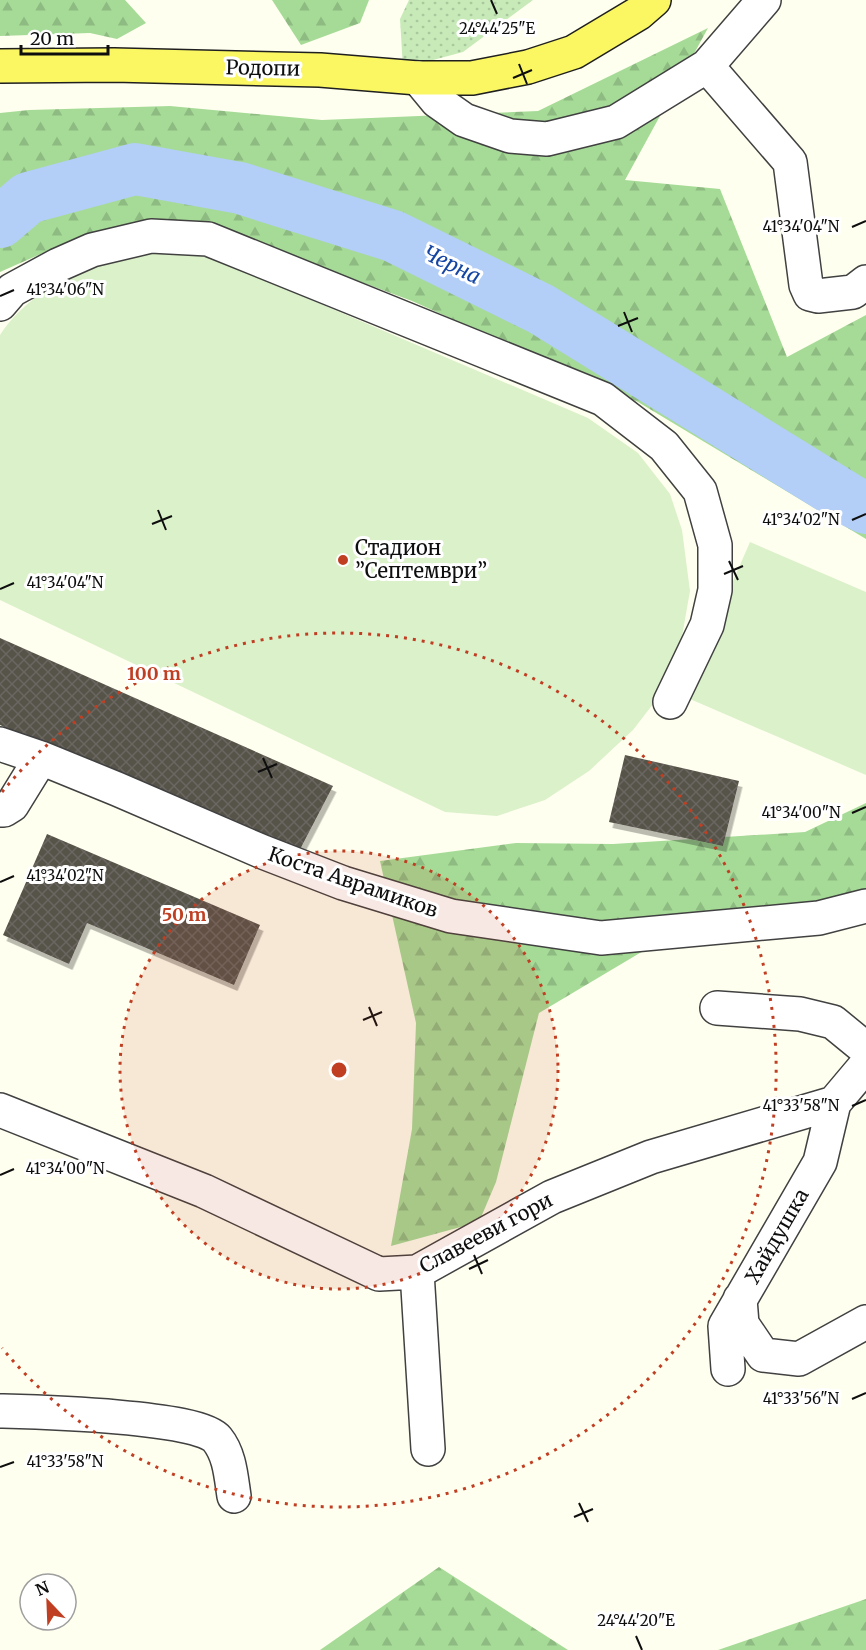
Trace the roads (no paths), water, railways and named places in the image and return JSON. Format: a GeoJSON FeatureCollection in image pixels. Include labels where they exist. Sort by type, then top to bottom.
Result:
{"type":"FeatureCollection","features":[{"type":"Feature","properties":{"kind":"main road","name":"Родопи"},"geometry":{"type":"LineString","coordinates":[[0,66],[114,65],[320,70],[418,78],[472,78],[528,67],[574,52],[639,14],[654,0]]}},
{"type":"Feature","properties":{"kind":"street"},"geometry":{"type":"LineString","coordinates":[[418,78],[437,101],[464,120],[510,136],[547,139],[616,122],[707,66],[764,0]]}},
{"type":"Feature","properties":{"kind":"street"},"geometry":{"type":"LineString","coordinates":[[707,66],[790,162],[806,285],[810,294],[818,296],[853,292],[866,282]]}},
{"type":"Feature","properties":{"kind":"street"},"geometry":{"type":"LineString","coordinates":[[0,304],[12,290],[92,250],[152,236],[208,239],[603,399],[664,446],[700,491],[715,545],[715,590],[707,625],[670,702]]}},
{"type":"Feature","properties":{"kind":"street","name":"Коста Аврамиков"},"geometry":{"type":"LineString","coordinates":[[0,744],[41,758],[263,852],[343,883],[451,915],[601,938],[819,918],[866,906]]}},
{"type":"Feature","properties":{"kind":"street"},"geometry":{"type":"LineString","coordinates":[[0,810],[12,805],[41,758]]}},
{"type":"Feature","properties":{"kind":"street"},"geometry":{"type":"LineString","coordinates":[[717,1008],[800,1014],[833,1022],[866,1049]]}},
{"type":"Feature","properties":{"kind":"street"},"geometry":{"type":"LineString","coordinates":[[834,1103],[866,1065]]}},
{"type":"Feature","properties":{"kind":"street","name":"Славееви гори"},"geometry":{"type":"LineString","coordinates":[[0,1110],[204,1191],[379,1274],[417,1272],[552,1197],[640,1161],[834,1103]]}},
{"type":"Feature","properties":{"kind":"street","name":"Хайдушка"},"geometry":{"type":"LineString","coordinates":[[728,1369],[725,1326],[820,1162],[834,1103]]}},
{"type":"Feature","properties":{"kind":"street"},"geometry":{"type":"LineString","coordinates":[[417,1272],[428,1449]]}},
{"type":"Feature","properties":{"kind":"street"},"geometry":{"type":"LineString","coordinates":[[740,1299],[742,1324],[763,1354],[799,1359],[866,1322]]}},
{"type":"Feature","properties":{"kind":"street"},"geometry":{"type":"LineString","coordinates":[[0,1411],[71,1414],[174,1423],[203,1430],[217,1438],[228,1460],[234,1496]]}},
{"type":"Feature","properties":{"kind":"waterway","name":"Черна"},"geometry":{"type":"LineString","coordinates":[[0,222],[28,198],[135,169],[240,188],[393,236],[541,309],[866,508]]}},
{"type":"Feature","properties":{"kind":"place","name":"Стадион ”Септември”"},"geometry":{"type":"Point","coordinates":[343,560]}}]}
